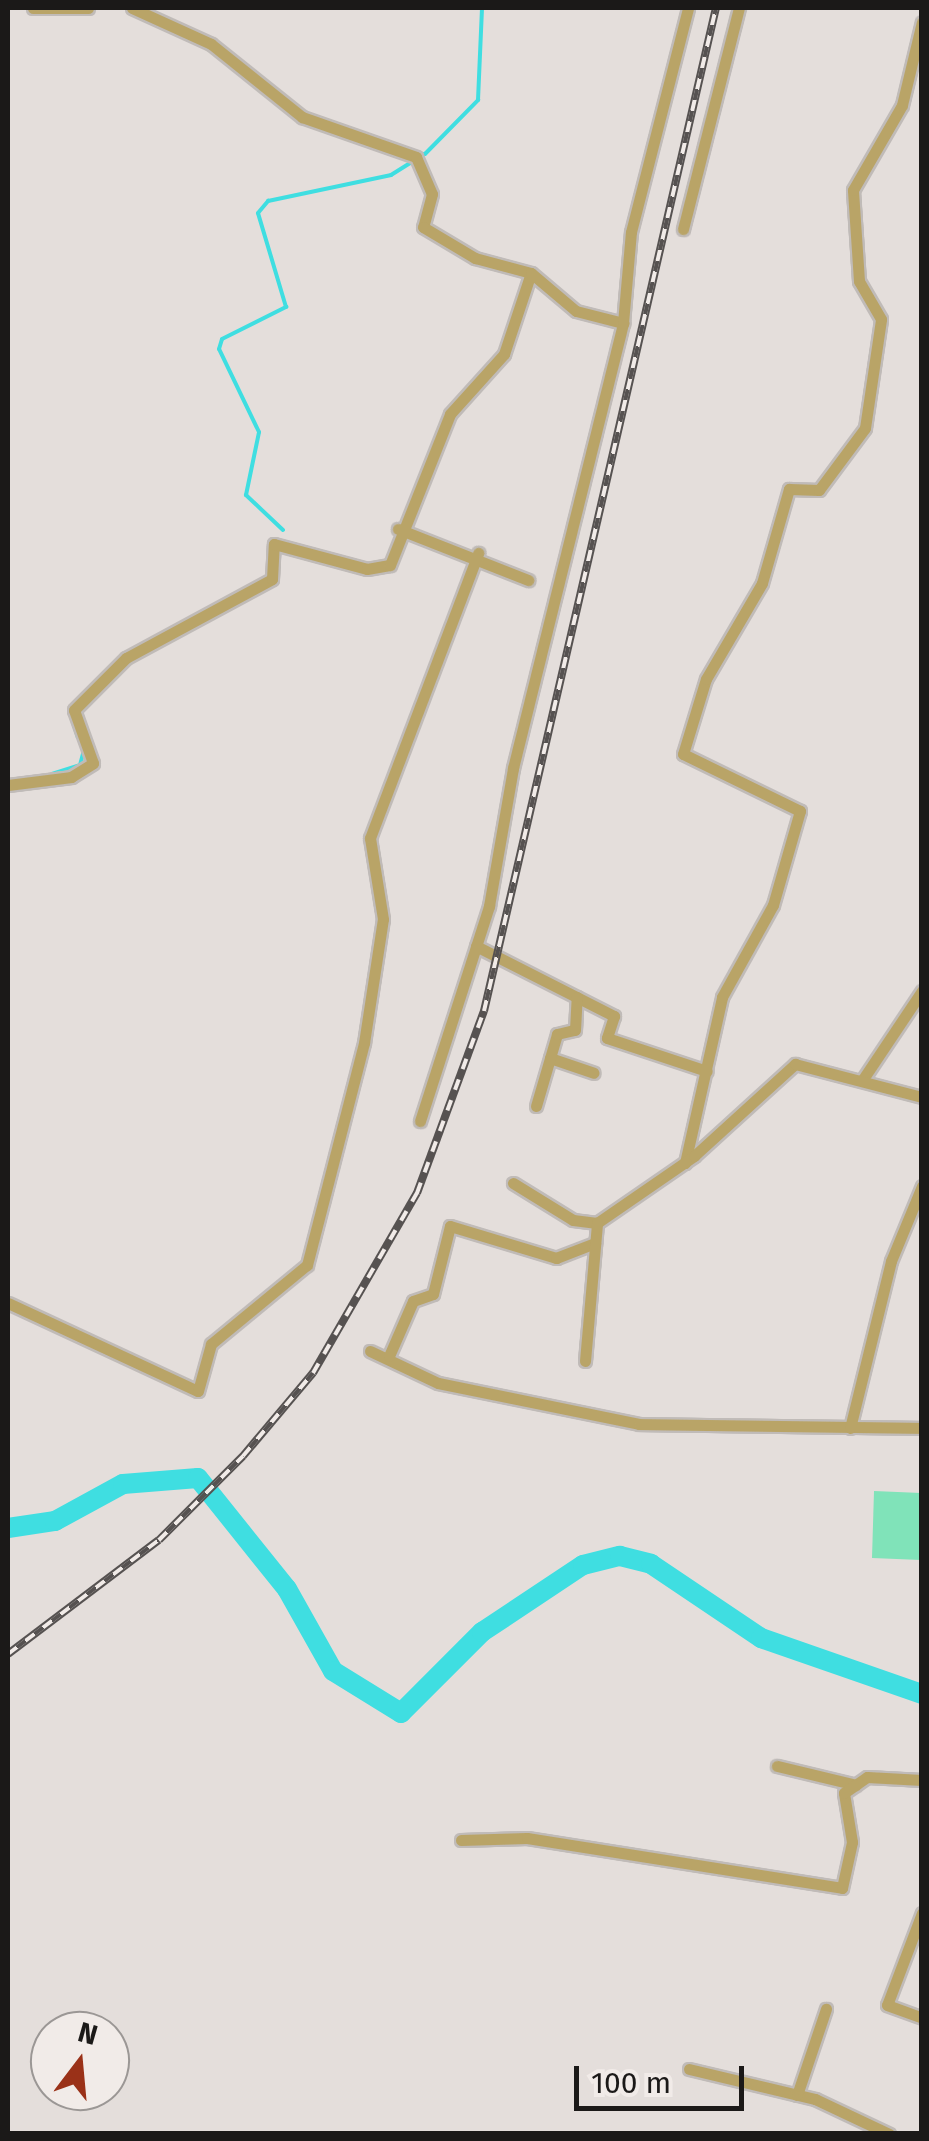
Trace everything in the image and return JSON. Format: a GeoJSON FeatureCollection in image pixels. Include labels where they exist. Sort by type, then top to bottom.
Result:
{"type":"FeatureCollection","features":[{"type":"Feature","properties":{"kind":"street"},"geometry":{"type":"LineString","coordinates":[[33,8],[88,8]]}},
{"type":"Feature","properties":{"kind":"street"},"geometry":{"type":"LineString","coordinates":[[132,8],[211,44],[302,116],[416,157],[432,194],[423,227],[475,258],[531,273],[576,312],[623,323]]}},
{"type":"Feature","properties":{"kind":"street"},"geometry":{"type":"LineString","coordinates":[[420,1121],[476,946],[623,323],[631,232],[688,8]]}},
{"type":"Feature","properties":{"kind":"street"},"geometry":{"type":"LineString","coordinates":[[683,229],[739,8]]}},
{"type":"Feature","properties":{"kind":"street"},"geometry":{"type":"LineString","coordinates":[[685,1163],[722,996],[773,905],[800,811],[683,754],[706,679],[762,583],[789,489],[819,490],[865,428],[881,319],[859,281],[853,190],[902,105],[922,22]]}},
{"type":"Feature","properties":{"kind":"street"},"geometry":{"type":"LineString","coordinates":[[8,785],[71,778],[93,763],[74,710],[126,658],[272,579],[274,544],[367,569],[390,565],[398,530],[450,414],[504,354],[531,273]]}},
{"type":"Feature","properties":{"kind":"street"},"geometry":{"type":"LineString","coordinates":[[398,530],[528,580]]}},
{"type":"Feature","properties":{"kind":"street"},"geometry":{"type":"LineString","coordinates":[[8,1303],[198,1390],[211,1344],[308,1264],[364,1043],[380,937],[370,838],[476,557]]}},
{"type":"Feature","properties":{"kind":"street"},"geometry":{"type":"LineString","coordinates":[[476,946],[614,1016],[608,1038],[708,1071]]}},
{"type":"Feature","properties":{"kind":"street"},"geometry":{"type":"LineString","coordinates":[[863,1079],[922,991]]}},
{"type":"Feature","properties":{"kind":"street"},"geometry":{"type":"LineString","coordinates":[[536,1106],[557,1034],[575,1030],[577,997]]}},
{"type":"Feature","properties":{"kind":"street"},"geometry":{"type":"LineString","coordinates":[[550,1058],[594,1073]]}},
{"type":"Feature","properties":{"kind":"street"},"geometry":{"type":"LineString","coordinates":[[513,1183],[574,1220],[597,1222],[685,1163],[794,1064],[922,1097]]}},
{"type":"Feature","properties":{"kind":"street"},"geometry":{"type":"LineString","coordinates":[[850,1428],[891,1261],[922,1186]]}},
{"type":"Feature","properties":{"kind":"street"},"geometry":{"type":"LineString","coordinates":[[585,1361],[597,1222]]}},
{"type":"Feature","properties":{"kind":"street"},"geometry":{"type":"LineString","coordinates":[[388,1356],[413,1301],[433,1294],[450,1226],[556,1258],[595,1243]]}},
{"type":"Feature","properties":{"kind":"street"},"geometry":{"type":"LineString","coordinates":[[370,1350],[438,1382],[639,1424],[922,1428]]}},
{"type":"Feature","properties":{"kind":"street"},"geometry":{"type":"LineString","coordinates":[[777,1766],[856,1785],[922,1780]]}},
{"type":"Feature","properties":{"kind":"street"},"geometry":{"type":"LineString","coordinates":[[461,1840],[527,1838],[842,1888],[852,1842],[844,1793],[856,1785]]}},
{"type":"Feature","properties":{"kind":"street"},"geometry":{"type":"LineString","coordinates":[[922,1913],[887,2005],[922,2018]]}},
{"type":"Feature","properties":{"kind":"street"},"geometry":{"type":"LineString","coordinates":[[798,2095],[826,2009]]}},
{"type":"Feature","properties":{"kind":"street"},"geometry":{"type":"LineString","coordinates":[[690,2069],[798,2095],[889,2134]]}},
{"type":"Feature","properties":{"kind":"green space"},"geometry":{"type":"Polygon","coordinates":[[[874,1491],[921,1493],[921,1560],[872,1558],[874,1491]]]}},
{"type":"Feature","properties":{"kind":"waterway"},"geometry":{"type":"LineString","coordinates":[[283,530],[246,495],[259,432],[219,349],[222,339],[286,307],[258,213],[268,201],[391,175],[425,154],[478,100],[482,8]]}},
{"type":"Feature","properties":{"kind":"waterway"},"geometry":{"type":"LineString","coordinates":[[70,713],[78,737]]}},
{"type":"Feature","properties":{"kind":"waterway"},"geometry":{"type":"LineString","coordinates":[[52,774],[80,765],[84,750]]}},
{"type":"Feature","properties":{"kind":"waterway"},"geometry":{"type":"LineString","coordinates":[[8,1528],[55,1521],[123,1484],[198,1478],[287,1589],[333,1671],[401,1713],[482,1632],[583,1565],[620,1556],[651,1564],[761,1638],[922,1694]]}},
{"type":"Feature","properties":{"kind":"railway"},"geometry":{"type":"LineString","coordinates":[[8,1654],[159,1540],[243,1456],[313,1373],[417,1193],[484,1011],[716,8]]}}]}
